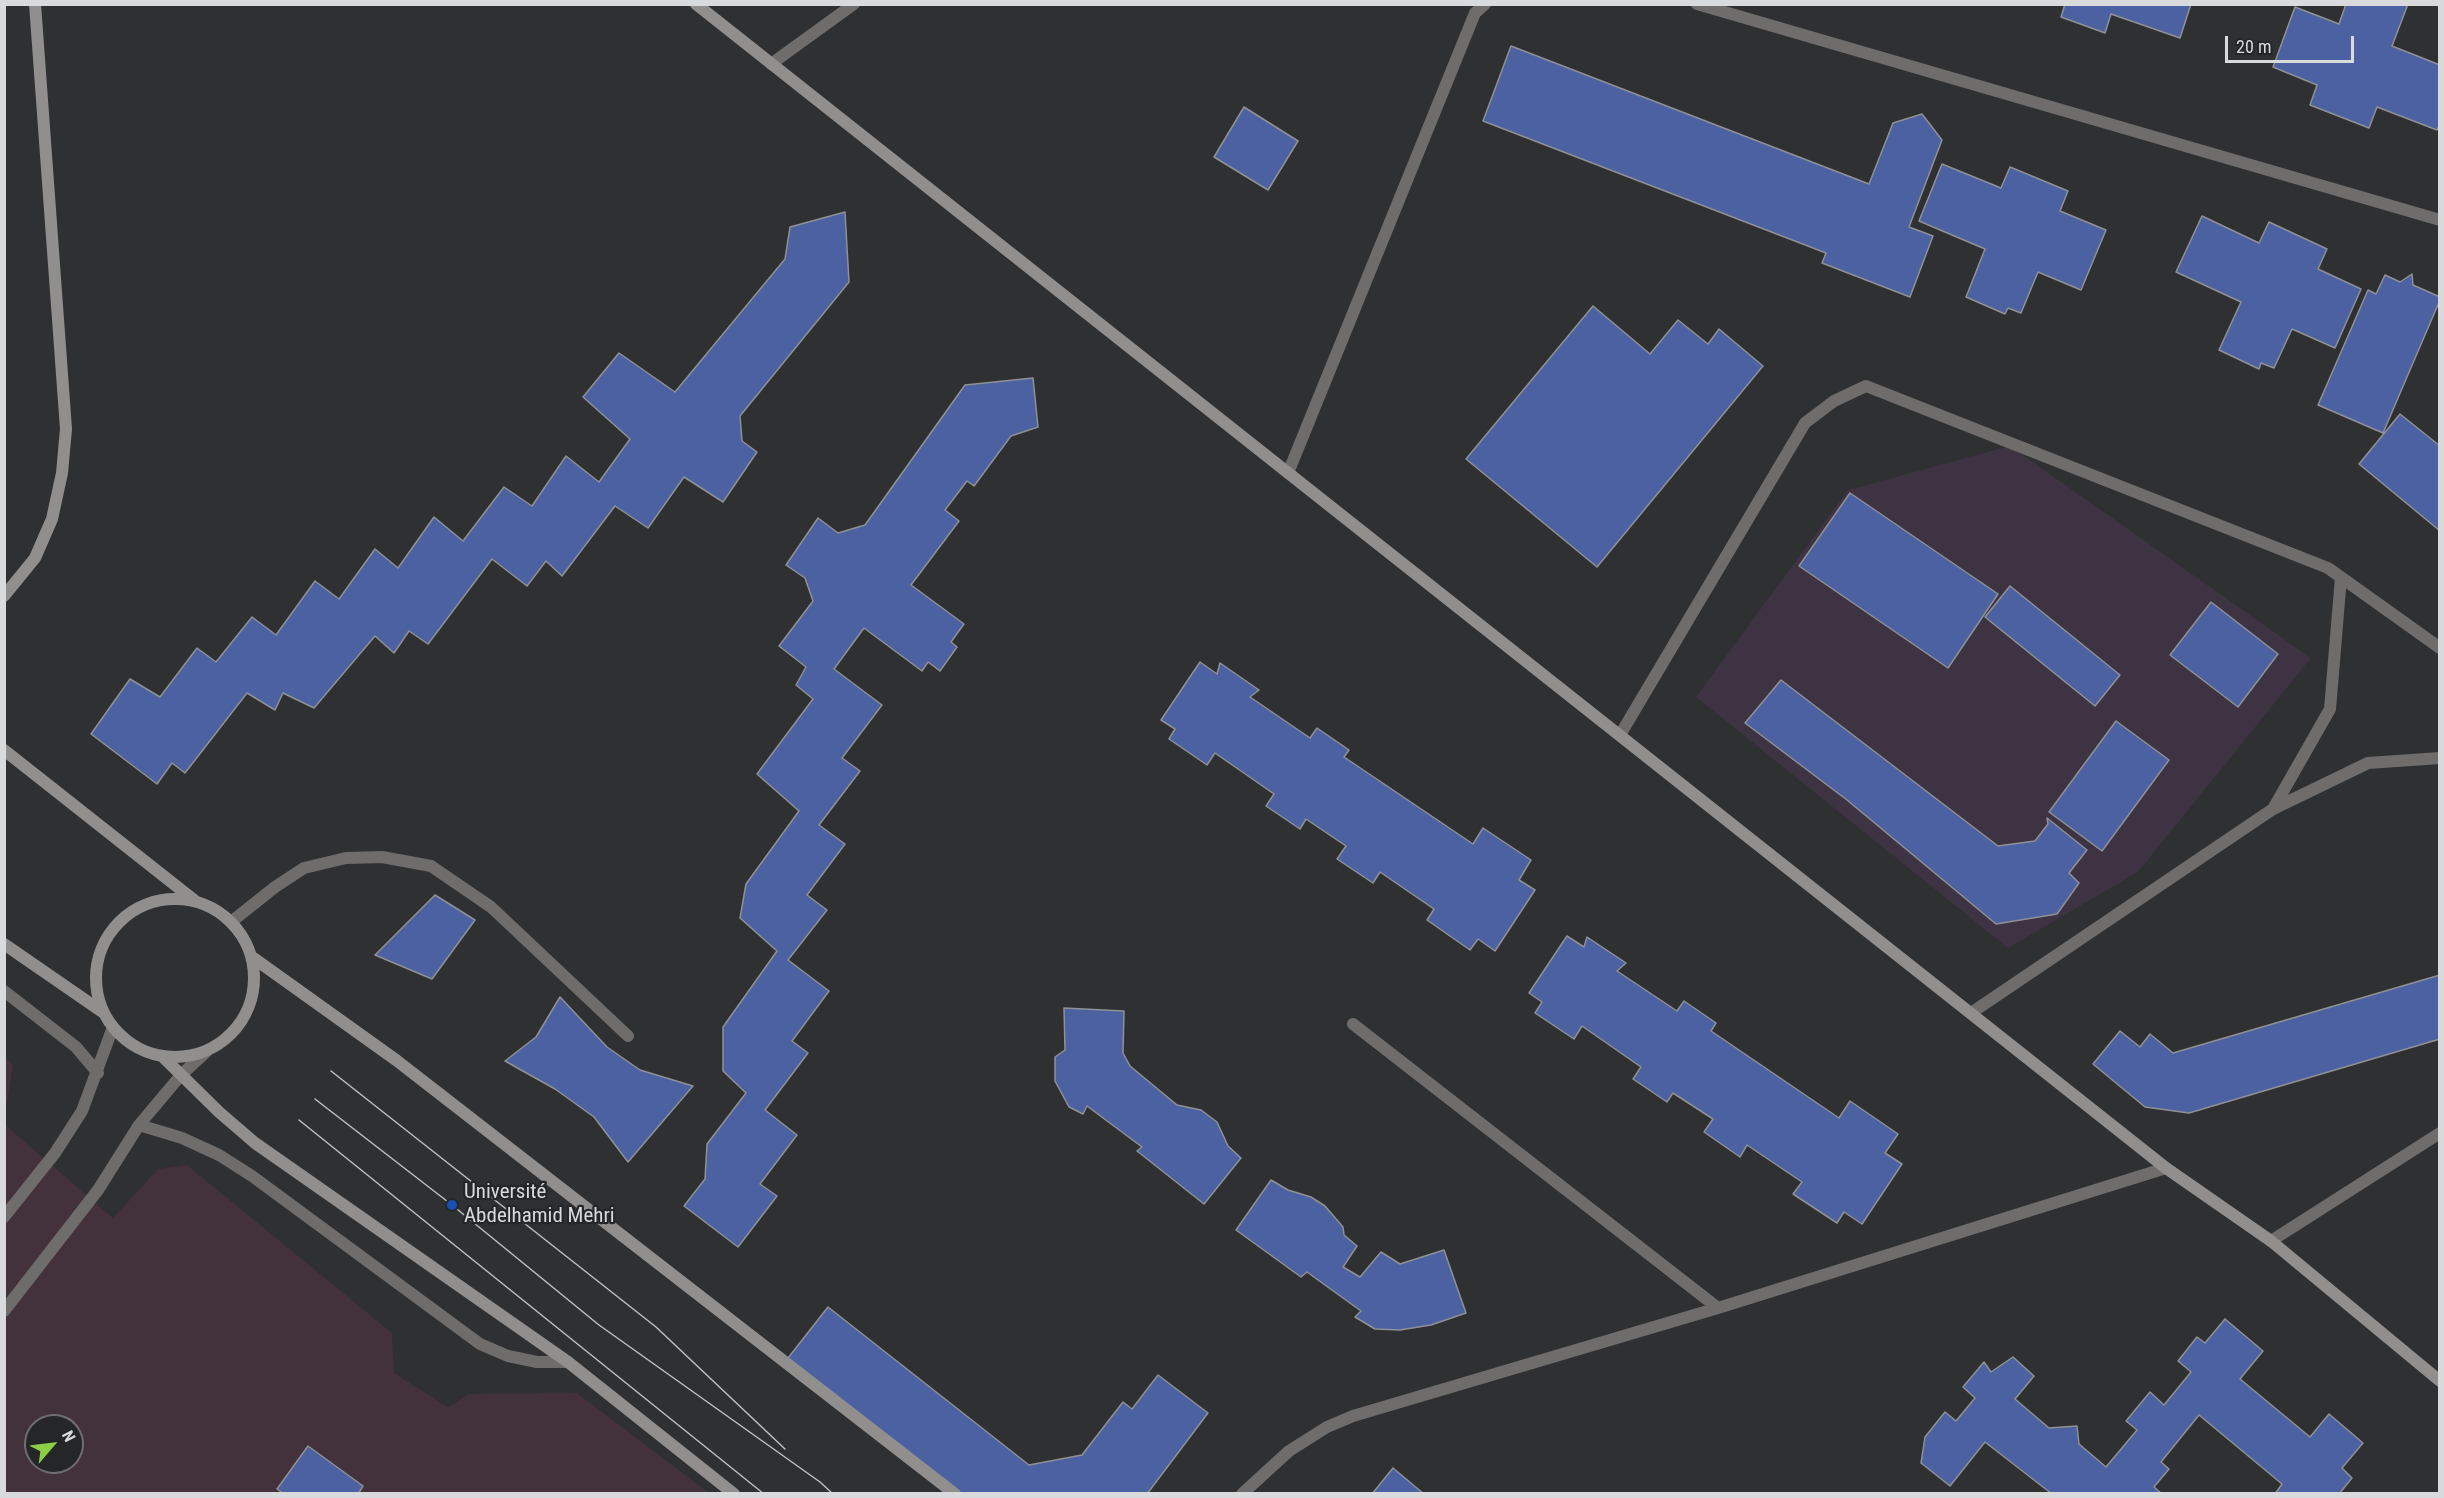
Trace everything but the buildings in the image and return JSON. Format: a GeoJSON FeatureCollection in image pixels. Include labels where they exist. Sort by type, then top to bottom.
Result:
{"type":"FeatureCollection","features":[{"type":"Feature","properties":{"kind":"street"},"geometry":{"type":"LineString","coordinates":[[4,596],[35,558],[52,519],[62,473],[66,429],[35,4]]}},
{"type":"Feature","properties":{"kind":"street"},"geometry":{"type":"LineString","coordinates":[[696,4],[2166,1168],[2271,1241],[2439,1381]]}},
{"type":"Feature","properties":{"kind":"street"},"geometry":{"type":"LineString","coordinates":[[771,64],[854,4]]}},
{"type":"Feature","properties":{"kind":"street"},"geometry":{"type":"LineString","coordinates":[[1288,472],[1475,13],[1485,4]]}},
{"type":"Feature","properties":{"kind":"street"},"geometry":{"type":"LineString","coordinates":[[1697,4],[2439,220]]}},
{"type":"Feature","properties":{"kind":"street"},"geometry":{"type":"LineString","coordinates":[[1620,735],[1805,423],[1834,401],[1866,386],[2328,568],[2439,648]]}},
{"type":"Feature","properties":{"kind":"street"},"geometry":{"type":"LineString","coordinates":[[2273,809],[2330,710],[2341,577]]}},
{"type":"Feature","properties":{"kind":"street"},"geometry":{"type":"LineString","coordinates":[[4,750],[21,761],[195,901],[214,909],[231,922],[243,938],[252,957],[254,980],[250,1003],[241,1024],[225,1040],[206,1052],[181,1075],[139,1125],[98,1190],[4,1311]]}},
{"type":"Feature","properties":{"kind":"street"},"geometry":{"type":"LineString","coordinates":[[1971,1013],[2273,809],[2368,763],[2439,758]]}},
{"type":"Feature","properties":{"kind":"street"},"geometry":{"type":"LineString","coordinates":[[231,922],[275,887],[304,868],[346,858],[382,857],[431,866],[491,907],[628,1035]]}},
{"type":"Feature","properties":{"kind":"street"},"geometry":{"type":"LineString","coordinates":[[195,901],[169,898],[144,904],[123,918],[106,938],[97,963],[96,989],[104,1013],[113,1028],[144,1051],[163,1057],[185,1057],[206,1052]]}},
{"type":"Feature","properties":{"kind":"street"},"geometry":{"type":"LineString","coordinates":[[4,944],[104,1013]]}},
{"type":"Feature","properties":{"kind":"street"},"geometry":{"type":"LineString","coordinates":[[252,957],[396,1060],[955,1494]]}},
{"type":"Feature","properties":{"kind":"street"},"geometry":{"type":"LineString","coordinates":[[4,991],[76,1047],[98,1073]]}},
{"type":"Feature","properties":{"kind":"street"},"geometry":{"type":"LineString","coordinates":[[1353,1024],[1718,1308]]}},
{"type":"Feature","properties":{"kind":"street"},"geometry":{"type":"LineString","coordinates":[[4,1217],[55,1153],[82,1111],[113,1028]]}},
{"type":"Feature","properties":{"kind":"street"},"geometry":{"type":"LineString","coordinates":[[163,1057],[219,1112],[255,1143],[568,1362],[734,1494]]}},
{"type":"Feature","properties":{"kind":"street"},"geometry":{"type":"LineString","coordinates":[[139,1125],[182,1138],[219,1155],[252,1176],[480,1344],[508,1356],[537,1362],[568,1362]]}},
{"type":"Feature","properties":{"kind":"street"},"geometry":{"type":"LineString","coordinates":[[2271,1241],[2439,1133]]}},
{"type":"Feature","properties":{"kind":"street"},"geometry":{"type":"LineString","coordinates":[[1242,1494],[1289,1451],[1327,1426],[1353,1416],[1718,1308],[2166,1168]]}},
{"type":"Feature","properties":{"kind":"shaded area"},"geometry":{"type":"Polygon","coordinates":[[[2010,446],[2311,658],[2138,872],[2008,948],[1696,697],[1848,490],[2010,446]]]}},
{"type":"Feature","properties":{"kind":"shaded area"},"geometry":{"type":"Polygon","coordinates":[[[5,1057],[13,1065],[5,1115],[5,1057]]]}},
{"type":"Feature","properties":{"kind":"shaded area"},"geometry":{"type":"Polygon","coordinates":[[[4,1124],[113,1218],[158,1169],[187,1165],[392,1333],[394,1373],[448,1407],[469,1394],[577,1393],[709,1493],[5,1493],[4,1124]]]}},
{"type":"Feature","properties":{"kind":"tram line"},"geometry":{"type":"LineString","coordinates":[[331,1071],[656,1327],[785,1449]]}},
{"type":"Feature","properties":{"kind":"tram line"},"geometry":{"type":"LineString","coordinates":[[315,1099],[452,1205],[599,1325],[820,1482],[833,1494]]}},
{"type":"Feature","properties":{"kind":"tram line"},"geometry":{"type":"LineString","coordinates":[[299,1120],[764,1494]]}},
{"type":"Feature","properties":{"kind":"place","name":"Université Abdelhamid Mehri"},"geometry":{"type":"Point","coordinates":[452,1205]}}]}
